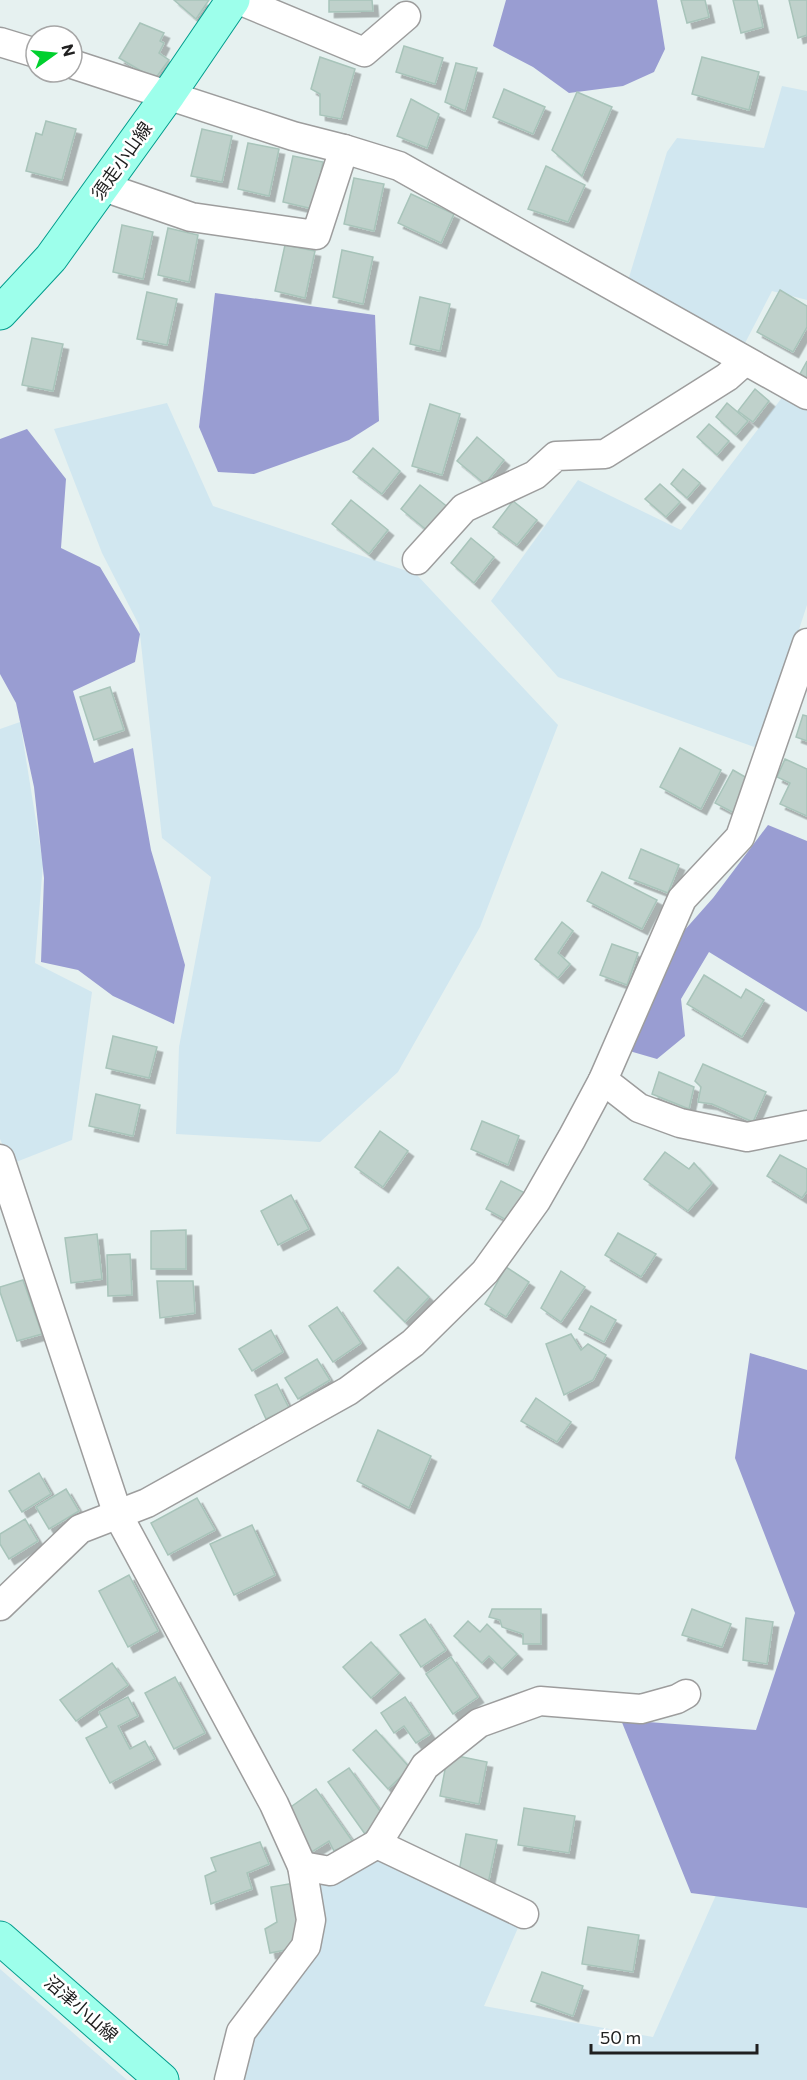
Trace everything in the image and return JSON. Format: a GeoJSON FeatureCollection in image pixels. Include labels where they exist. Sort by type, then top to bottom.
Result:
{"type":"FeatureCollection","features":[{"type":"Feature","properties":{"kind":"main road","name":"須走小山線"},"geometry":{"type":"LineString","coordinates":[[0,313],[51,258],[169,94],[233,0]]}},
{"type":"Feature","properties":{"kind":"main road","name":"沼津小山線"},"geometry":{"type":"LineString","coordinates":[[0,1938],[162,2080]]}},
{"type":"Feature","properties":{"kind":"street"},"geometry":{"type":"LineString","coordinates":[[239,0],[364,52],[406,16]]}},
{"type":"Feature","properties":{"kind":"street"},"geometry":{"type":"LineString","coordinates":[[0,42],[24,49]]}},
{"type":"Feature","properties":{"kind":"street"},"geometry":{"type":"LineString","coordinates":[[84,68],[293,136],[399,166],[807,395]]}},
{"type":"Feature","properties":{"kind":"street"},"geometry":{"type":"LineString","coordinates":[[104,186],[191,217],[316,235],[344,149]]}},
{"type":"Feature","properties":{"kind":"street"},"geometry":{"type":"LineString","coordinates":[[417,560],[464,508],[535,474],[556,456],[605,454],[728,377],[745,361]]}},
{"type":"Feature","properties":{"kind":"street"},"geometry":{"type":"LineString","coordinates":[[0,1606],[80,1529],[147,1503],[348,1391],[413,1343],[485,1272],[530,1210],[603,1080],[682,899],[740,837],[807,643]]}},
{"type":"Feature","properties":{"kind":"street"},"geometry":{"type":"LineString","coordinates":[[603,1080],[639,1108],[680,1123],[747,1137],[807,1125]]}},
{"type":"Feature","properties":{"kind":"street"},"geometry":{"type":"LineString","coordinates":[[0,1159],[118,1515],[274,1804],[302,1866],[311,1920],[306,1946],[241,2032],[229,2080]]}},
{"type":"Feature","properties":{"kind":"street"},"geometry":{"type":"LineString","coordinates":[[302,1866],[330,1871],[376,1844],[425,1766],[479,1724],[540,1701],[641,1709],[686,1694]]}},
{"type":"Feature","properties":{"kind":"street"},"geometry":{"type":"LineString","coordinates":[[376,1844],[524,1914]]}},
{"type":"Feature","properties":{"kind":"shaded area"},"geometry":{"type":"Polygon","coordinates":[[[506,0],[657,0],[665,49],[654,72],[623,86],[569,93],[533,67],[493,46],[506,0]]]}},
{"type":"Feature","properties":{"kind":"shaded area"},"geometry":{"type":"Polygon","coordinates":[[[782,86],[807,91],[807,300],[772,291],[744,345],[627,284],[667,152],[677,138],[764,148],[782,86]]]}},
{"type":"Feature","properties":{"kind":"shaded area"},"geometry":{"type":"Polygon","coordinates":[[[215,293],[375,315],[379,421],[349,440],[254,474],[218,472],[199,427],[215,293]]]}},
{"type":"Feature","properties":{"kind":"shaded area"},"geometry":{"type":"Polygon","coordinates":[[[784,395],[807,410],[807,605],[760,749],[558,677],[491,601],[578,480],[681,530],[784,395]]]}},
{"type":"Feature","properties":{"kind":"shaded area"},"geometry":{"type":"Polygon","coordinates":[[[167,403],[213,506],[416,574],[558,725],[480,927],[398,1072],[320,1142],[176,1134],[179,1047],[211,877],[162,838],[139,625],[102,553],[54,429],[167,403]]]}},
{"type":"Feature","properties":{"kind":"shaded area"},"geometry":{"type":"Polygon","coordinates":[[[27,429],[66,479],[61,548],[100,567],[140,634],[135,662],[73,691],[94,763],[133,748],[151,850],[185,965],[174,1024],[113,996],[78,970],[41,962],[44,878],[34,787],[16,703],[0,674],[0,439],[27,429]]]}},
{"type":"Feature","properties":{"kind":"shaded area"},"geometry":{"type":"Polygon","coordinates":[[[20,722],[43,864],[35,963],[92,992],[72,1140],[11,1164],[0,1139],[0,729],[20,722]]]}},
{"type":"Feature","properties":{"kind":"shaded area"},"geometry":{"type":"Polygon","coordinates":[[[768,825],[807,841],[807,1012],[709,952],[681,999],[685,1036],[657,1059],[626,1050],[682,933],[713,898],[768,825]]]}},
{"type":"Feature","properties":{"kind":"shaded area"},"geometry":{"type":"Polygon","coordinates":[[[750,1353],[807,1370],[807,1908],[691,1893],[621,1720],[756,1730],[795,1613],[735,1458],[750,1353]]]}},
{"type":"Feature","properties":{"kind":"shaded area"},"geometry":{"type":"Polygon","coordinates":[[[377,1844],[524,1914],[484,2006],[653,2037],[720,1886],[807,1889],[807,2080],[237,2080],[231,2071],[306,1946],[302,1866],[377,1844]]]}},
{"type":"Feature","properties":{"kind":"shaded area"},"geometry":{"type":"Polygon","coordinates":[[[0,1969],[127,2080],[0,2080],[0,1969]]]}},
{"type":"Feature","properties":{"kind":"building"},"geometry":{"type":"Polygon","coordinates":[[[174,0],[209,0],[196,19],[174,0]]]}},
{"type":"Feature","properties":{"kind":"building"},"geometry":{"type":"Polygon","coordinates":[[[329,0],[372,0],[373,11],[329,12],[329,0]]]}},
{"type":"Feature","properties":{"kind":"building"},"geometry":{"type":"Polygon","coordinates":[[[681,0],[705,0],[709,17],[687,23],[681,0]]]}},
{"type":"Feature","properties":{"kind":"building"},"geometry":{"type":"Polygon","coordinates":[[[733,0],[757,0],[763,27],[741,33],[733,0]]]}},
{"type":"Feature","properties":{"kind":"building"},"geometry":{"type":"Polygon","coordinates":[[[789,0],[807,0],[807,35],[798,38],[789,0]]]}},
{"type":"Feature","properties":{"kind":"building"},"geometry":{"type":"Polygon","coordinates":[[[140,23],[164,33],[160,41],[164,43],[159,53],[169,60],[155,79],[119,58],[140,23]]]}},
{"type":"Feature","properties":{"kind":"building"},"geometry":{"type":"Polygon","coordinates":[[[404,46],[443,58],[435,84],[396,72],[404,46]]]}},
{"type":"Feature","properties":{"kind":"building"},"geometry":{"type":"Polygon","coordinates":[[[320,57],[355,69],[341,119],[320,115],[320,94],[311,89],[320,57]]]}},
{"type":"Feature","properties":{"kind":"building"},"geometry":{"type":"Polygon","coordinates":[[[702,57],[759,72],[749,110],[692,94],[702,57]]]}},
{"type":"Feature","properties":{"kind":"building"},"geometry":{"type":"Polygon","coordinates":[[[456,63],[477,68],[465,111],[445,102],[456,63]]]}},
{"type":"Feature","properties":{"kind":"building"},"geometry":{"type":"Polygon","coordinates":[[[504,89],[545,107],[533,134],[493,117],[504,89]]]}},
{"type":"Feature","properties":{"kind":"building"},"geometry":{"type":"Polygon","coordinates":[[[577,92],[612,107],[582,176],[552,150],[577,92]]]}},
{"type":"Feature","properties":{"kind":"building"},"geometry":{"type":"Polygon","coordinates":[[[411,99],[439,114],[427,148],[397,136],[411,99]]]}},
{"type":"Feature","properties":{"kind":"building"},"geometry":{"type":"Polygon","coordinates":[[[46,121],[76,129],[62,180],[26,171],[36,133],[42,135],[46,121]]]}},
{"type":"Feature","properties":{"kind":"building"},"geometry":{"type":"Polygon","coordinates":[[[202,129],[232,136],[222,182],[191,176],[202,129]]]}},
{"type":"Feature","properties":{"kind":"building"},"geometry":{"type":"Polygon","coordinates":[[[248,143],[279,149],[269,196],[238,189],[248,143]]]}},
{"type":"Feature","properties":{"kind":"building"},"geometry":{"type":"Polygon","coordinates":[[[293,156],[323,162],[313,209],[283,202],[293,156]]]}},
{"type":"Feature","properties":{"kind":"building"},"geometry":{"type":"Polygon","coordinates":[[[546,166],[585,185],[568,222],[528,209],[546,166]]]}},
{"type":"Feature","properties":{"kind":"building"},"geometry":{"type":"Polygon","coordinates":[[[354,178],[384,184],[374,231],[344,224],[354,178]]]}},
{"type":"Feature","properties":{"kind":"building"},"geometry":{"type":"Polygon","coordinates":[[[411,194],[454,214],[441,243],[398,223],[411,194]]]}},
{"type":"Feature","properties":{"kind":"building"},"geometry":{"type":"Polygon","coordinates":[[[122,225],[153,232],[143,279],[113,272],[122,225]]]}},
{"type":"Feature","properties":{"kind":"building"},"geometry":{"type":"Polygon","coordinates":[[[168,228],[198,235],[189,282],[158,275],[168,228]]]}},
{"type":"Feature","properties":{"kind":"building"},"geometry":{"type":"Polygon","coordinates":[[[285,245],[315,251],[305,298],[275,291],[285,245]]]}},
{"type":"Feature","properties":{"kind":"building"},"geometry":{"type":"Polygon","coordinates":[[[342,250],[373,257],[363,304],[333,297],[342,250]]]}},
{"type":"Feature","properties":{"kind":"building"},"geometry":{"type":"Polygon","coordinates":[[[780,290],[807,306],[807,327],[793,352],[757,332],[780,290]]]}},
{"type":"Feature","properties":{"kind":"building"},"geometry":{"type":"Polygon","coordinates":[[[147,292],[177,299],[167,345],[137,339],[147,292]]]}},
{"type":"Feature","properties":{"kind":"building"},"geometry":{"type":"Polygon","coordinates":[[[420,297],[450,304],[440,351],[410,344],[420,297]]]}},
{"type":"Feature","properties":{"kind":"building"},"geometry":{"type":"Polygon","coordinates":[[[32,338],[63,344],[53,391],[22,385],[32,338]]]}},
{"type":"Feature","properties":{"kind":"building"},"geometry":{"type":"Polygon","coordinates":[[[807,361],[807,378],[800,374],[807,361]]]}},
{"type":"Feature","properties":{"kind":"building"},"geometry":{"type":"Polygon","coordinates":[[[755,389],[769,401],[753,422],[738,411],[755,389]]]}},
{"type":"Feature","properties":{"kind":"building"},"geometry":{"type":"Polygon","coordinates":[[[727,403],[748,421],[736,435],[716,417],[727,403]]]}},
{"type":"Feature","properties":{"kind":"building"},"geometry":{"type":"Polygon","coordinates":[[[430,404],[460,414],[442,475],[412,466],[430,404]]]}},
{"type":"Feature","properties":{"kind":"building"},"geometry":{"type":"Polygon","coordinates":[[[709,424],[729,441],[717,455],[697,437],[709,424]]]}},
{"type":"Feature","properties":{"kind":"building"},"geometry":{"type":"Polygon","coordinates":[[[477,437],[504,460],[485,484],[457,461],[477,437]]]}},
{"type":"Feature","properties":{"kind":"building"},"geometry":{"type":"Polygon","coordinates":[[[373,448],[400,471],[382,494],[353,472],[373,448]]]}},
{"type":"Feature","properties":{"kind":"building"},"geometry":{"type":"Polygon","coordinates":[[[683,469],[700,483],[687,498],[671,484],[683,469]]]}},
{"type":"Feature","properties":{"kind":"building"},"geometry":{"type":"Polygon","coordinates":[[[660,484],[680,502],[666,517],[645,499],[660,484]]]}},
{"type":"Feature","properties":{"kind":"building"},"geometry":{"type":"Polygon","coordinates":[[[420,485],[449,508],[429,532],[401,509],[420,485]]]}},
{"type":"Feature","properties":{"kind":"building"},"geometry":{"type":"Polygon","coordinates":[[[351,500],[388,530],[369,554],[332,524],[351,500]]]}},
{"type":"Feature","properties":{"kind":"building"},"geometry":{"type":"Polygon","coordinates":[[[513,501],[537,520],[517,545],[493,527],[513,501]]]}},
{"type":"Feature","properties":{"kind":"building"},"geometry":{"type":"Polygon","coordinates":[[[471,538],[494,557],[474,583],[451,563],[471,538]]]}},
{"type":"Feature","properties":{"kind":"building"},"geometry":{"type":"Polygon","coordinates":[[[110,687],[124,730],[94,740],[80,697],[110,687]]]}},
{"type":"Feature","properties":{"kind":"building"},"geometry":{"type":"Polygon","coordinates":[[[803,715],[807,716],[807,741],[796,737],[803,715]]]}},
{"type":"Feature","properties":{"kind":"building"},"geometry":{"type":"Polygon","coordinates":[[[680,748],[721,770],[701,809],[660,787],[680,748]]]}},
{"type":"Feature","properties":{"kind":"building"},"geometry":{"type":"Polygon","coordinates":[[[785,759],[807,769],[807,816],[780,804],[790,783],[777,777],[785,759]]]}},
{"type":"Feature","properties":{"kind":"building"},"geometry":{"type":"Polygon","coordinates":[[[733,770],[754,782],[736,814],[715,803],[733,770]]]}},
{"type":"Feature","properties":{"kind":"building"},"geometry":{"type":"Polygon","coordinates":[[[641,849],[679,865],[668,893],[629,878],[641,849]]]}},
{"type":"Feature","properties":{"kind":"building"},"geometry":{"type":"Polygon","coordinates":[[[602,872],[657,900],[642,929],[587,901],[602,872]]]}},
{"type":"Feature","properties":{"kind":"building"},"geometry":{"type":"Polygon","coordinates":[[[562,922],[573,931],[558,953],[570,964],[558,978],[535,959],[562,922]]]}},
{"type":"Feature","properties":{"kind":"building"},"geometry":{"type":"Polygon","coordinates":[[[612,944],[638,953],[627,985],[600,975],[612,944]]]}},
{"type":"Feature","properties":{"kind":"building"},"geometry":{"type":"Polygon","coordinates":[[[704,975],[741,998],[746,989],[764,1000],[742,1037],[687,1004],[704,975]]]}},
{"type":"Feature","properties":{"kind":"building"},"geometry":{"type":"Polygon","coordinates":[[[113,1036],[157,1047],[149,1078],[106,1068],[113,1036]]]}},
{"type":"Feature","properties":{"kind":"building"},"geometry":{"type":"Polygon","coordinates":[[[703,1064],[766,1092],[753,1122],[712,1104],[698,1102],[701,1087],[695,1081],[703,1064]]]}},
{"type":"Feature","properties":{"kind":"building"},"geometry":{"type":"Polygon","coordinates":[[[659,1072],[694,1087],[689,1109],[652,1094],[659,1072]]]}},
{"type":"Feature","properties":{"kind":"building"},"geometry":{"type":"Polygon","coordinates":[[[96,1094],[140,1105],[133,1136],[89,1126],[96,1094]]]}},
{"type":"Feature","properties":{"kind":"building"},"geometry":{"type":"Polygon","coordinates":[[[482,1121],[519,1136],[508,1165],[471,1149],[482,1121]]]}},
{"type":"Feature","properties":{"kind":"building"},"geometry":{"type":"Polygon","coordinates":[[[380,1131],[408,1151],[383,1187],[355,1167],[380,1131]]]}},
{"type":"Feature","properties":{"kind":"building"},"geometry":{"type":"Polygon","coordinates":[[[665,1152],[689,1169],[694,1163],[712,1183],[688,1211],[644,1179],[665,1152]]]}},
{"type":"Feature","properties":{"kind":"building"},"geometry":{"type":"Polygon","coordinates":[[[780,1155],[807,1169],[807,1191],[802,1198],[767,1176],[780,1155]]]}},
{"type":"Feature","properties":{"kind":"building"},"geometry":{"type":"Polygon","coordinates":[[[501,1181],[527,1194],[512,1223],[486,1209],[501,1181]]]}},
{"type":"Feature","properties":{"kind":"building"},"geometry":{"type":"Polygon","coordinates":[[[291,1195],[309,1229],[278,1245],[261,1211],[291,1195]]]}},
{"type":"Feature","properties":{"kind":"building"},"geometry":{"type":"Polygon","coordinates":[[[186,1230],[186,1269],[151,1269],[151,1231],[186,1230]]]}},
{"type":"Feature","properties":{"kind":"building"},"geometry":{"type":"Polygon","coordinates":[[[618,1233],[656,1254],[641,1277],[605,1255],[618,1233]]]}},
{"type":"Feature","properties":{"kind":"building"},"geometry":{"type":"Polygon","coordinates":[[[97,1234],[102,1279],[71,1283],[65,1238],[97,1234]]]}},
{"type":"Feature","properties":{"kind":"building"},"geometry":{"type":"Polygon","coordinates":[[[130,1254],[132,1295],[108,1296],[107,1255],[130,1254]]]}},
{"type":"Feature","properties":{"kind":"building"},"geometry":{"type":"Polygon","coordinates":[[[398,1267],[429,1297],[405,1322],[374,1291],[398,1267]]]}},
{"type":"Feature","properties":{"kind":"building"},"geometry":{"type":"Polygon","coordinates":[[[506,1267],[529,1282],[506,1317],[485,1304],[506,1267]]]}},
{"type":"Feature","properties":{"kind":"building"},"geometry":{"type":"Polygon","coordinates":[[[561,1271],[585,1287],[561,1322],[541,1308],[561,1271]]]}},
{"type":"Feature","properties":{"kind":"building"},"geometry":{"type":"Polygon","coordinates":[[[23,1280],[42,1334],[17,1341],[0,1287],[23,1280]]]}},
{"type":"Feature","properties":{"kind":"building"},"geometry":{"type":"Polygon","coordinates":[[[157,1281],[193,1281],[195,1313],[160,1318],[157,1281]]]}},
{"type":"Feature","properties":{"kind":"building"},"geometry":{"type":"Polygon","coordinates":[[[591,1306],[616,1320],[604,1342],[579,1329],[591,1306]]]}},
{"type":"Feature","properties":{"kind":"building"},"geometry":{"type":"Polygon","coordinates":[[[337,1307],[361,1343],[333,1362],[309,1326],[337,1307]]]}},
{"type":"Feature","properties":{"kind":"building"},"geometry":{"type":"Polygon","coordinates":[[[271,1330],[283,1352],[252,1371],[239,1349],[271,1330]]]}},
{"type":"Feature","properties":{"kind":"building"},"geometry":{"type":"Polygon","coordinates":[[[571,1334],[581,1350],[588,1344],[606,1355],[593,1380],[564,1395],[546,1344],[571,1334]]]}},
{"type":"Feature","properties":{"kind":"building"},"geometry":{"type":"Polygon","coordinates":[[[317,1359],[330,1380],[298,1399],[285,1378],[317,1359]]]}},
{"type":"Feature","properties":{"kind":"building"},"geometry":{"type":"Polygon","coordinates":[[[277,1384],[289,1408],[266,1419],[255,1395],[277,1384]]]}},
{"type":"Feature","properties":{"kind":"building"},"geometry":{"type":"Polygon","coordinates":[[[536,1398],[571,1422],[557,1442],[521,1421],[536,1398]]]}},
{"type":"Feature","properties":{"kind":"building"},"geometry":{"type":"Polygon","coordinates":[[[378,1430],[431,1456],[409,1508],[357,1481],[378,1430]]]}},
{"type":"Feature","properties":{"kind":"building"},"geometry":{"type":"Polygon","coordinates":[[[39,1473],[51,1494],[22,1512],[9,1491],[39,1473]]]}},
{"type":"Feature","properties":{"kind":"building"},"geometry":{"type":"Polygon","coordinates":[[[66,1489],[79,1511],[49,1529],[36,1507],[66,1489]]]}},
{"type":"Feature","properties":{"kind":"building"},"geometry":{"type":"Polygon","coordinates":[[[197,1498],[215,1530],[168,1555],[151,1523],[197,1498]]]}},
{"type":"Feature","properties":{"kind":"building"},"geometry":{"type":"Polygon","coordinates":[[[25,1519],[38,1541],[9,1559],[0,1544],[0,1534],[25,1519]]]}},
{"type":"Feature","properties":{"kind":"building"},"geometry":{"type":"Polygon","coordinates":[[[252,1525],[275,1575],[234,1595],[210,1544],[252,1525]]]}},
{"type":"Feature","properties":{"kind":"building"},"geometry":{"type":"Polygon","coordinates":[[[129,1575],[158,1631],[128,1647],[99,1591],[129,1575]]]}},
{"type":"Feature","properties":{"kind":"building"},"geometry":{"type":"Polygon","coordinates":[[[492,1609],[541,1609],[541,1644],[523,1644],[523,1634],[502,1627],[500,1620],[489,1617],[492,1609]]]}},
{"type":"Feature","properties":{"kind":"building"},"geometry":{"type":"Polygon","coordinates":[[[692,1609],[731,1624],[722,1647],[682,1635],[692,1609]]]}},
{"type":"Feature","properties":{"kind":"building"},"geometry":{"type":"Polygon","coordinates":[[[746,1618],[773,1622],[767,1664],[743,1660],[746,1618]]]}},
{"type":"Feature","properties":{"kind":"building"},"geometry":{"type":"Polygon","coordinates":[[[425,1619],[446,1650],[421,1667],[400,1635],[425,1619]]]}},
{"type":"Feature","properties":{"kind":"building"},"geometry":{"type":"Polygon","coordinates":[[[468,1621],[480,1632],[487,1624],[517,1654],[502,1669],[489,1656],[482,1663],[454,1636],[468,1621]]]}},
{"type":"Feature","properties":{"kind":"building"},"geometry":{"type":"Polygon","coordinates":[[[371,1642],[399,1673],[371,1698],[343,1667],[371,1642]]]}},
{"type":"Feature","properties":{"kind":"building"},"geometry":{"type":"Polygon","coordinates":[[[451,1657],[478,1697],[453,1714],[426,1674],[451,1657]]]}},
{"type":"Feature","properties":{"kind":"building"},"geometry":{"type":"Polygon","coordinates":[[[112,1663],[128,1685],[76,1721],[60,1700],[112,1663]]]}},
{"type":"Feature","properties":{"kind":"building"},"geometry":{"type":"Polygon","coordinates":[[[175,1677],[205,1733],[174,1749],[145,1693],[175,1677]]]}},
{"type":"Feature","properties":{"kind":"building"},"geometry":{"type":"Polygon","coordinates":[[[128,1697],[138,1716],[118,1726],[130,1749],[145,1741],[155,1759],[110,1783],[86,1738],[107,1727],[99,1712],[128,1697]]]}},
{"type":"Feature","properties":{"kind":"building"},"geometry":{"type":"Polygon","coordinates":[[[405,1697],[430,1734],[416,1743],[404,1726],[394,1733],[381,1713],[405,1697]]]}},
{"type":"Feature","properties":{"kind":"building"},"geometry":{"type":"Polygon","coordinates":[[[376,1730],[410,1768],[388,1789],[353,1750],[376,1730]]]}},
{"type":"Feature","properties":{"kind":"building"},"geometry":{"type":"Polygon","coordinates":[[[448,1754],[487,1762],[479,1804],[440,1796],[448,1754]]]}},
{"type":"Feature","properties":{"kind":"building"},"geometry":{"type":"Polygon","coordinates":[[[349,1768],[383,1815],[365,1834],[328,1782],[349,1768]]]}},
{"type":"Feature","properties":{"kind":"building"},"geometry":{"type":"Polygon","coordinates":[[[316,1789],[353,1842],[334,1851],[329,1841],[310,1853],[288,1809],[316,1789]]]}},
{"type":"Feature","properties":{"kind":"building"},"geometry":{"type":"Polygon","coordinates":[[[524,1808],[575,1816],[569,1853],[518,1845],[524,1808]]]}},
{"type":"Feature","properties":{"kind":"building"},"geometry":{"type":"Polygon","coordinates":[[[466,1834],[497,1840],[488,1884],[458,1877],[466,1834]]]}},
{"type":"Feature","properties":{"kind":"building"},"geometry":{"type":"Polygon","coordinates":[[[260,1842],[269,1864],[247,1873],[252,1889],[211,1904],[205,1876],[216,1871],[211,1858],[260,1842]]]}},
{"type":"Feature","properties":{"kind":"building"},"geometry":{"type":"Polygon","coordinates":[[[294,1883],[306,1946],[270,1953],[265,1929],[277,1922],[271,1887],[294,1883]]]}},
{"type":"Feature","properties":{"kind":"building"},"geometry":{"type":"Polygon","coordinates":[[[588,1927],[639,1935],[633,1972],[582,1964],[588,1927]]]}},
{"type":"Feature","properties":{"kind":"building"},"geometry":{"type":"Polygon","coordinates":[[[542,1972],[583,1986],[573,2016],[531,2001],[542,1972]]]}}]}
